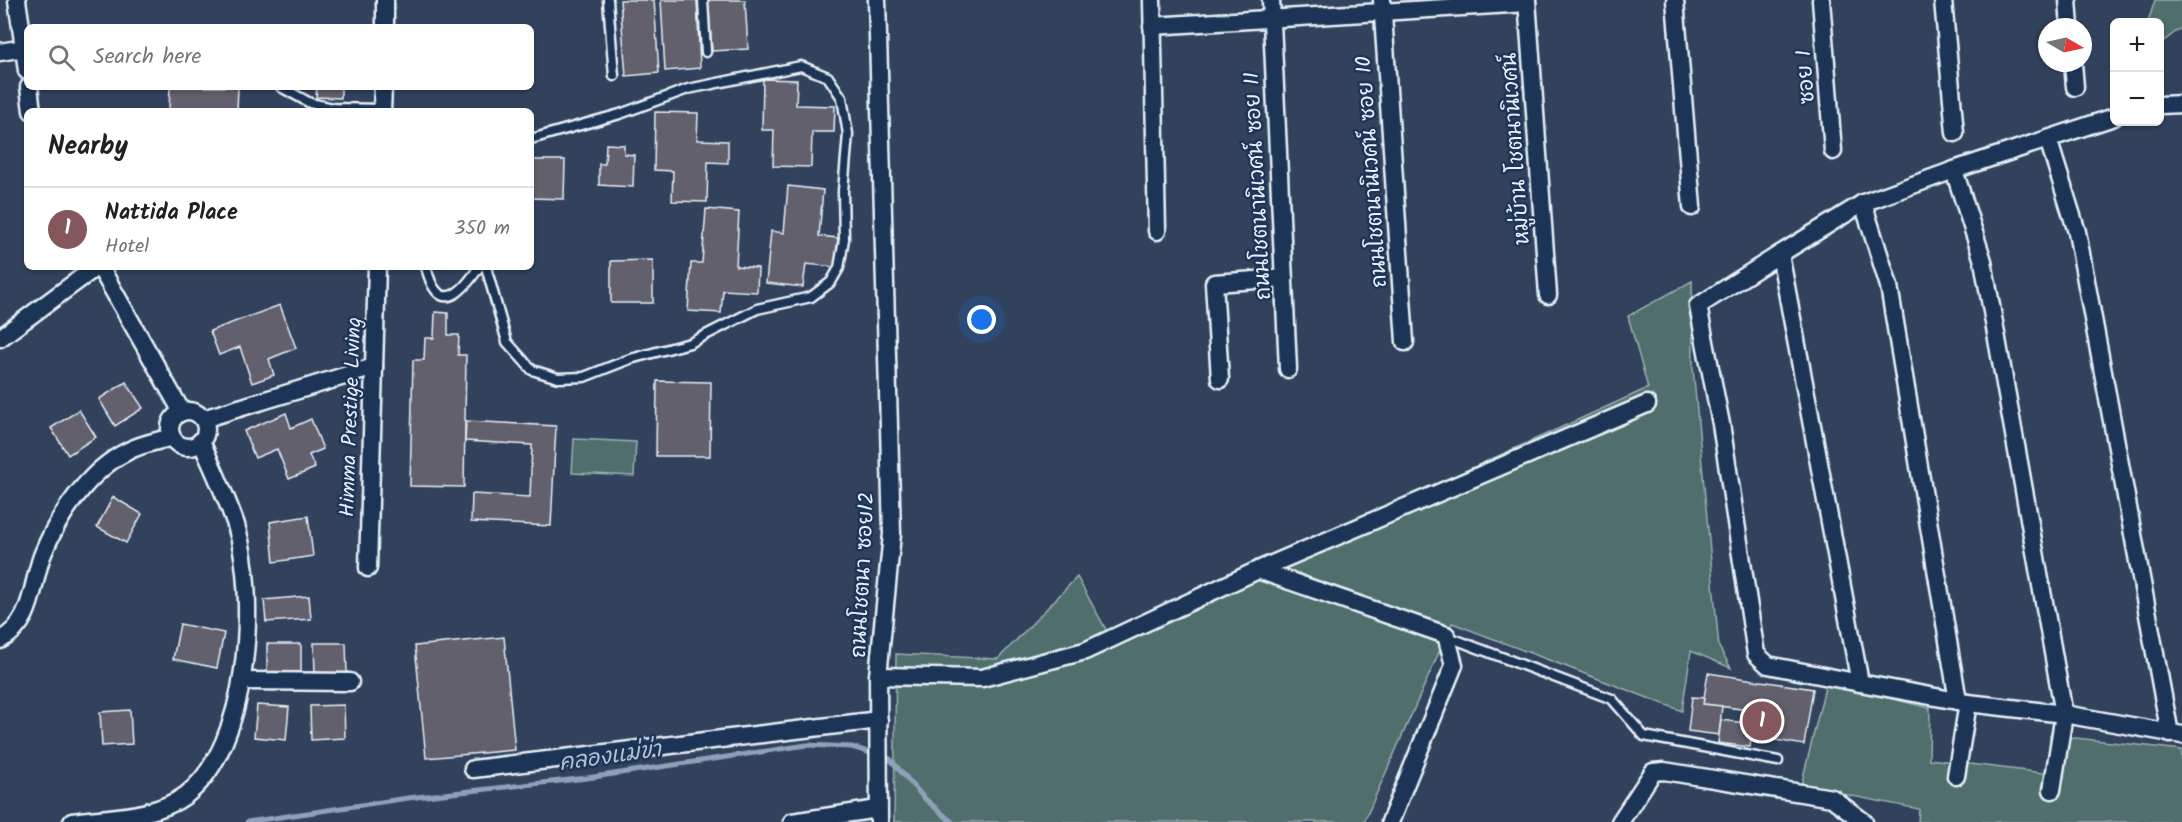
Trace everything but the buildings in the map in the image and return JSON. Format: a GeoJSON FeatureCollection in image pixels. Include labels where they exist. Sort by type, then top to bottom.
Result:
{"type":"FeatureCollection","features":[{"type":"Feature","properties":{"kind":"street"},"geometry":{"type":"LineString","coordinates":[[0,52],[24,48],[17,0]]}},
{"type":"Feature","properties":{"kind":"street"},"geometry":{"type":"LineString","coordinates":[[385,24],[386,0]]}},
{"type":"Feature","properties":{"kind":"street","name":"ถนนโชตนา ซอย12"},"geometry":{"type":"LineString","coordinates":[[878,0],[891,534],[878,676],[982,678],[1085,651],[1258,570],[1647,404]]}},
{"type":"Feature","properties":{"kind":"street"},"geometry":{"type":"LineString","coordinates":[[1152,0],[1157,231]]}},
{"type":"Feature","properties":{"kind":"street","name":"ถนนโชตนานิเวศน์ ซอย 11"},"geometry":{"type":"LineString","coordinates":[[1271,0],[1288,369]]}},
{"type":"Feature","properties":{"kind":"street"},"geometry":{"type":"LineString","coordinates":[[1675,0],[1692,207]]}},
{"type":"Feature","properties":{"kind":"street","name":"ซอย 1"},"geometry":{"type":"LineString","coordinates":[[1821,0],[1833,151]]}},
{"type":"Feature","properties":{"kind":"street"},"geometry":{"type":"LineString","coordinates":[[1943,0],[1955,133]]}},
{"type":"Feature","properties":{"kind":"street"},"geometry":{"type":"LineString","coordinates":[[2068,0],[2069,18]]}},
{"type":"Feature","properties":{"kind":"street"},"geometry":{"type":"LineString","coordinates":[[1152,26],[1272,19],[1382,6],[1527,1]]}},
{"type":"Feature","properties":{"kind":"street","name":"หมู่บ้าน โชตนานิเวศน์"},"geometry":{"type":"LineString","coordinates":[[1527,1],[1548,295]]}},
{"type":"Feature","properties":{"kind":"street","name":"ถนนโชตนานิเวศน์ ซอย 10"},"geometry":{"type":"LineString","coordinates":[[1382,6],[1405,342]]}},
{"type":"Feature","properties":{"kind":"street"},"geometry":{"type":"LineString","coordinates":[[2074,72],[2075,87]]}},
{"type":"Feature","properties":{"kind":"street"},"geometry":{"type":"LineString","coordinates":[[29,90],[32,108]]}},
{"type":"Feature","properties":{"kind":"street"},"geometry":{"type":"LineString","coordinates":[[382,108],[383,90]]}},
{"type":"Feature","properties":{"kind":"street"},"geometry":{"type":"LineString","coordinates":[[2164,105],[2182,104]]}},
{"type":"Feature","properties":{"kind":"street"},"geometry":{"type":"LineString","coordinates":[[2048,139],[2077,232],[2176,734],[2064,714],[1963,702],[1768,665],[1756,654],[1721,424],[1698,306],[1863,203],[1954,170],[2048,139],[2110,119]]}},
{"type":"Feature","properties":{"kind":"street"},"geometry":{"type":"LineString","coordinates":[[1954,170],[1983,261],[2064,714],[2052,790]]}},
{"type":"Feature","properties":{"kind":"street"},"geometry":{"type":"LineString","coordinates":[[1863,203],[1889,286],[1963,702],[1956,776]]}},
{"type":"Feature","properties":{"kind":"street"},"geometry":{"type":"LineString","coordinates":[[1779,254],[1860,683]]}},
{"type":"Feature","properties":{"kind":"street"},"geometry":{"type":"LineString","coordinates":[[0,338],[94,270]]}},
{"type":"Feature","properties":{"kind":"street"},"geometry":{"type":"LineString","coordinates":[[100,270],[182,412]]}},
{"type":"Feature","properties":{"kind":"street","name":"Himma Prestige Living"},"geometry":{"type":"LineString","coordinates":[[368,568],[377,270]]}},
{"type":"Feature","properties":{"kind":"street"},"geometry":{"type":"LineString","coordinates":[[1220,379],[1214,283],[1284,278]]}},
{"type":"Feature","properties":{"kind":"street"},"geometry":{"type":"LineString","coordinates":[[203,419],[374,367]]}},
{"type":"Feature","properties":{"kind":"street"},"geometry":{"type":"LineString","coordinates":[[182,412],[194,412],[203,419],[206,431],[201,441],[184,446],[172,437],[173,419],[182,412]]}},
{"type":"Feature","properties":{"kind":"street"},"geometry":{"type":"LineString","coordinates":[[0,640],[11,634],[24,617],[48,542],[72,503],[98,472],[128,450],[172,437]]}},
{"type":"Feature","properties":{"kind":"street"},"geometry":{"type":"LineString","coordinates":[[72,822],[152,811],[185,795],[210,769],[235,713],[247,642],[247,598],[236,526],[201,441]]}},
{"type":"Feature","properties":{"kind":"street"},"geometry":{"type":"LineString","coordinates":[[1258,570],[1446,635],[1454,665],[1390,822]]}},
{"type":"Feature","properties":{"kind":"street"},"geometry":{"type":"LineString","coordinates":[[792,822],[879,816],[878,676]]}},
{"type":"Feature","properties":{"kind":"street"},"geometry":{"type":"LineString","coordinates":[[242,681],[350,682]]}},
{"type":"Feature","properties":{"kind":"street"},"geometry":{"type":"LineString","coordinates":[[473,769],[879,720]]}},
{"type":"Feature","properties":{"kind":"street"},"geometry":{"type":"LineString","coordinates":[[1620,822],[1653,772],[1664,771],[1832,798],[1864,822]]}},
{"type":"Feature","properties":{"kind":"lane"},"geometry":{"type":"LineString","coordinates":[[608,0],[614,76]]}},
{"type":"Feature","properties":{"kind":"lane"},"geometry":{"type":"LineString","coordinates":[[702,0],[706,52]]}},
{"type":"Feature","properties":{"kind":"lane"},"geometry":{"type":"LineString","coordinates":[[487,270],[507,342],[532,370],[558,378],[584,377],[630,358],[690,344],[758,309],[811,297],[831,282],[839,268],[844,239],[843,191],[848,134],[842,98],[828,77],[801,66],[699,87],[620,114],[534,138]]}},
{"type":"Feature","properties":{"kind":"lane"},"geometry":{"type":"LineString","coordinates":[[286,90],[310,103],[333,108]]}},
{"type":"Feature","properties":{"kind":"lane"},"geometry":{"type":"LineString","coordinates":[[427,270],[432,288],[441,294],[451,296],[464,290],[477,270]]}},
{"type":"Feature","properties":{"kind":"lane"},"geometry":{"type":"LineString","coordinates":[[1446,635],[1612,699],[1644,736],[1778,761]]}},
{"type":"Feature","properties":{"kind":"green space"},"geometry":{"type":"Polygon","coordinates":[[[2155,0],[2182,0],[2182,27],[2164,41],[2164,18],[2149,18],[2155,0]]]}},
{"type":"Feature","properties":{"kind":"green space"},"geometry":{"type":"Polygon","coordinates":[[[1692,281],[1693,368],[1719,647],[1731,668],[1691,651],[1682,711],[1452,623],[1364,822],[894,822],[896,654],[998,659],[1077,577],[1108,633],[1648,388],[1628,316],[1692,281]]]}},
{"type":"Feature","properties":{"kind":"green space"},"geometry":{"type":"Polygon","coordinates":[[[574,439],[636,442],[634,476],[572,473],[574,439]]]}},
{"type":"Feature","properties":{"kind":"green space"},"geometry":{"type":"Polygon","coordinates":[[[1826,683],[1930,708],[1929,759],[2051,774],[2050,735],[2182,750],[2182,822],[1918,822],[1919,809],[1801,786],[1826,683]]]}},
{"type":"Feature","properties":{"kind":"waterway","name":"คลองแม่ข่า"},"geometry":{"type":"LineString","coordinates":[[247,822],[408,798],[587,778],[807,745],[852,747],[890,759],[924,798],[952,822]]}},
{"type":"Feature","properties":{"kind":"place","name":"Nattida Place"},"geometry":{"type":"Point","coordinates":[1762,721]}}]}
